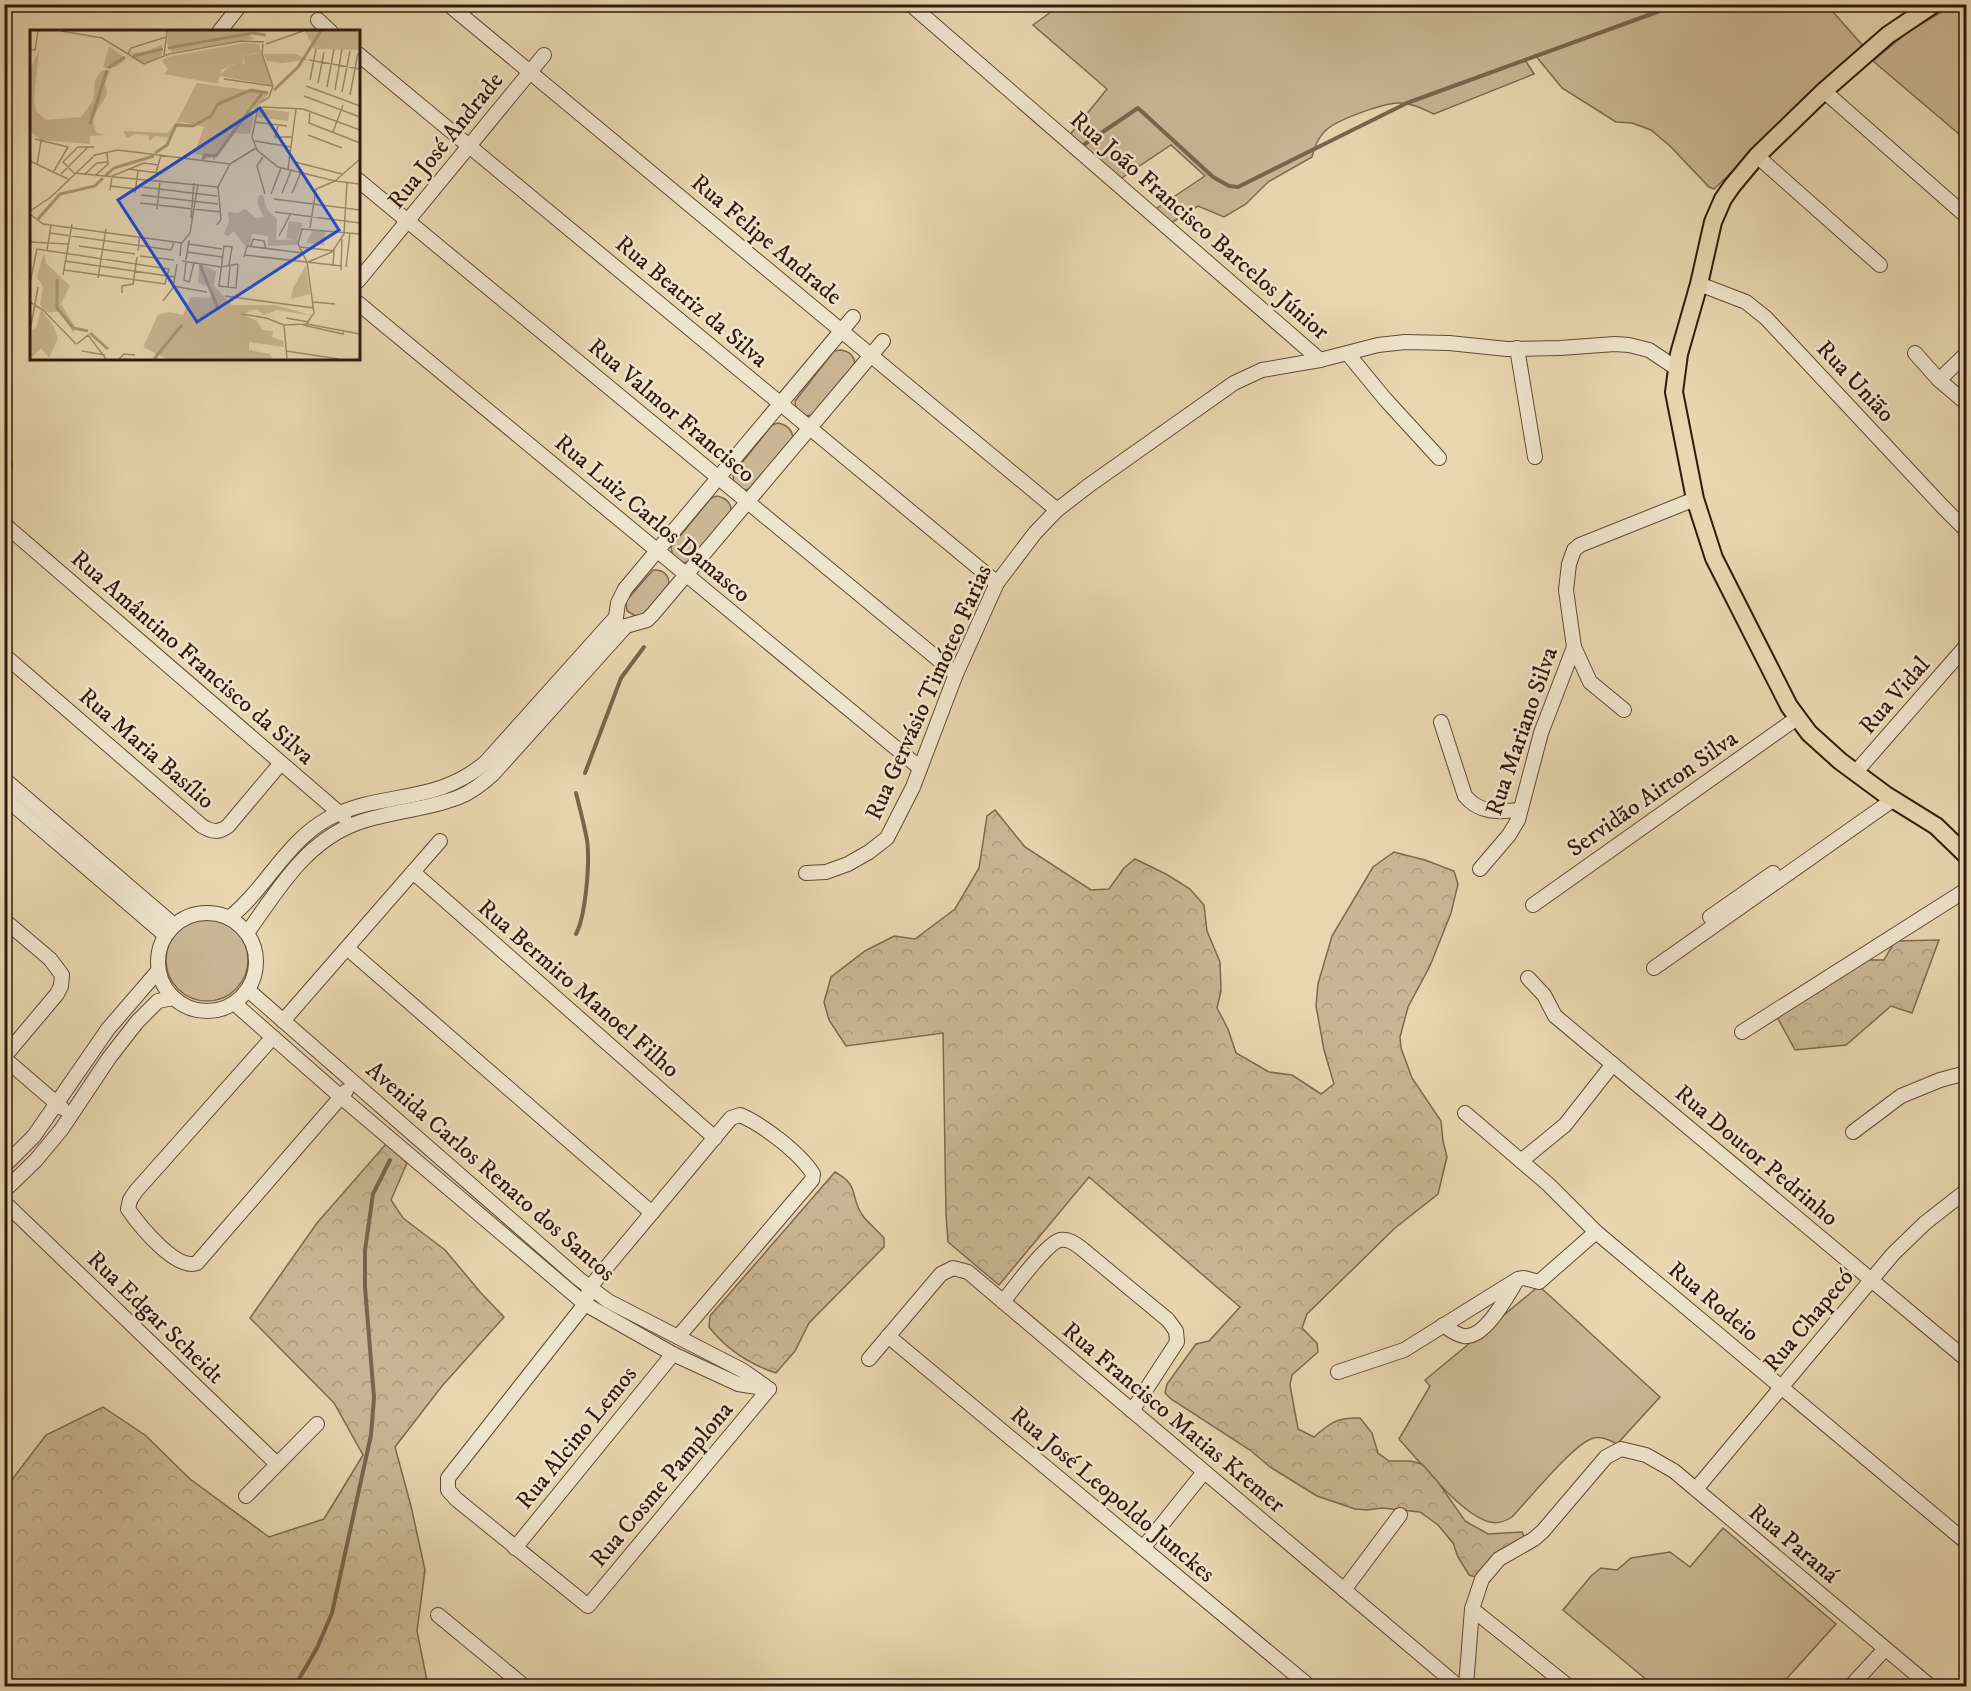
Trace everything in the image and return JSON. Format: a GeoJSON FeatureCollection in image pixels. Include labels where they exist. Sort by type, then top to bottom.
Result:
{"type":"FeatureCollection","features":[{"type":"Feature","properties":{"kind":"main road"},"geometry":{"type":"LineString","coordinates":[[1934,4],[1888,35],[1824,91],[1757,156],[1732,186],[1718,210],[1710,234],[1676,368],[1674,392],[1695,500],[1718,571],[1779,689],[1797,718],[1823,747],[1890,797],[1936,826],[1966,855]]}},
{"type":"Feature","properties":{"kind":"street","name":"Rua Felipe Andrade"},"geometry":{"type":"LineString","coordinates":[[448,4],[1057,510]]}},
{"type":"Feature","properties":{"kind":"street","name":"Rua João Francisco Barcelos Júnior"},"geometry":{"type":"LineString","coordinates":[[910,4],[1320,360],[1378,345],[1405,342],[1517,348],[1629,345],[1649,350],[1676,368]]}},
{"type":"Feature","properties":{"kind":"street"},"geometry":{"type":"LineString","coordinates":[[221,30],[240,5]]}},
{"type":"Feature","properties":{"kind":"street"},"geometry":{"type":"LineString","coordinates":[[318,20],[330,30]]}},
{"type":"Feature","properties":{"kind":"street","name":"Rua José Andrade"},"geometry":{"type":"LineString","coordinates":[[360,279],[544,55]]}},
{"type":"Feature","properties":{"kind":"street","name":"Rua Beatriz da Silva"},"geometry":{"type":"LineString","coordinates":[[360,56],[997,583]]}},
{"type":"Feature","properties":{"kind":"street"},"geometry":{"type":"LineString","coordinates":[[1824,91],[1966,216]]}},
{"type":"Feature","properties":{"kind":"street"},"geometry":{"type":"LineString","coordinates":[[1757,156],[1880,265]]}},
{"type":"Feature","properties":{"kind":"street","name":"Rua Valmor Francisco"},"geometry":{"type":"LineString","coordinates":[[360,182],[956,674]]}},
{"type":"Feature","properties":{"kind":"street","name":"Rua União"},"geometry":{"type":"LineString","coordinates":[[1699,284],[1746,302],[1766,318],[1966,530]]}},
{"type":"Feature","properties":{"kind":"street","name":"Rua Luiz Carlos Damasco"},"geometry":{"type":"LineString","coordinates":[[360,305],[920,768]]}},
{"type":"Feature","properties":{"kind":"street"},"geometry":{"type":"LineString","coordinates":[[247,933],[296,867],[326,840],[353,824],[439,804],[461,796],[476,788],[503,764],[621,621],[618,603],[624,590],[853,317]]}},
{"type":"Feature","properties":{"kind":"street"},"geometry":{"type":"LineString","coordinates":[[229,918],[248,901],[299,841],[316,826],[339,813],[445,788],[474,773],[621,621],[646,620],[653,614],[883,341]]}},
{"type":"Feature","properties":{"kind":"street"},"geometry":{"type":"LineString","coordinates":[[1517,348],[1535,457]]}},
{"type":"Feature","properties":{"kind":"street"},"geometry":{"type":"LineString","coordinates":[[1915,353],[1939,380],[1966,403]]}},
{"type":"Feature","properties":{"kind":"street"},"geometry":{"type":"LineString","coordinates":[[1348,354],[1385,399],[1440,458]]}},
{"type":"Feature","properties":{"kind":"street"},"geometry":{"type":"LineString","coordinates":[[1939,380],[1966,354]]}},
{"type":"Feature","properties":{"kind":"street","name":"Rua Gervásio Timóteo Farias"},"geometry":{"type":"LineString","coordinates":[[806,873],[826,872],[848,864],[887,838],[905,804],[956,674],[997,583],[1019,553],[1057,510],[1234,383],[1262,370],[1320,360]]}},
{"type":"Feature","properties":{"kind":"street","name":"Rua Mariano Silva"},"geometry":{"type":"LineString","coordinates":[[1480,869],[1509,835],[1518,820],[1541,733],[1574,647],[1566,590],[1569,564],[1574,550],[1580,545],[1695,500]]}},
{"type":"Feature","properties":{"kind":"street","name":"Rua Amântino Francisco da Silva"},"geometry":{"type":"LineString","coordinates":[[4,524],[353,824]]}},
{"type":"Feature","properties":{"kind":"street","name":"Rua Vidal"},"geometry":{"type":"LineString","coordinates":[[1856,773],[1966,646]]}},
{"type":"Feature","properties":{"kind":"street"},"geometry":{"type":"LineString","coordinates":[[1574,647],[1590,682],[1624,710]]}},
{"type":"Feature","properties":{"kind":"street","name":"Rua Maria Basílio"},"geometry":{"type":"LineString","coordinates":[[4,655],[202,826],[210,830],[223,830],[228,826],[281,763]]}},
{"type":"Feature","properties":{"kind":"street","name":"Servidão Airton Silva"},"geometry":{"type":"LineString","coordinates":[[1533,904],[1797,718]]}},
{"type":"Feature","properties":{"kind":"street"},"geometry":{"type":"LineString","coordinates":[[1441,722],[1465,796],[1472,805],[1480,809],[1499,812],[1520,810]]}},
{"type":"Feature","properties":{"kind":"street"},"geometry":{"type":"LineString","coordinates":[[4,779],[169,930]]}},
{"type":"Feature","properties":{"kind":"street"},"geometry":{"type":"LineString","coordinates":[[4,797],[169,930]]}},
{"type":"Feature","properties":{"kind":"street"},"geometry":{"type":"LineString","coordinates":[[1710,916],[1890,797]]}},
{"type":"Feature","properties":{"kind":"street"},"geometry":{"type":"LineString","coordinates":[[1654,969],[1890,797]]}},
{"type":"Feature","properties":{"kind":"street"},"geometry":{"type":"LineString","coordinates":[[283,1021],[440,841]]}},
{"type":"Feature","properties":{"kind":"street","name":"Rua Bermiro Manoel Filho"},"geometry":{"type":"LineString","coordinates":[[413,872],[715,1138]]}},
{"type":"Feature","properties":{"kind":"street"},"geometry":{"type":"LineString","coordinates":[[1742,1032],[1966,890]]}},
{"type":"Feature","properties":{"kind":"street"},"geometry":{"type":"LineString","coordinates":[[206,912],[229,918],[247,933],[254,947],[256,962],[254,976],[248,990],[234,1003],[223,1009],[197,1010],[184,1006],[164,986],[158,971],[159,952],[169,930],[183,918],[206,912]]}},
{"type":"Feature","properties":{"kind":"street"},"geometry":{"type":"LineString","coordinates":[[4,920],[50,959],[62,975],[61,986],[57,994],[4,1057],[70,1116]]}},
{"type":"Feature","properties":{"kind":"street"},"geometry":{"type":"LineString","coordinates":[[347,948],[652,1213]]}},
{"type":"Feature","properties":{"kind":"street"},"geometry":{"type":"LineString","coordinates":[[4,1166],[34,1136],[121,1012],[158,971]]}},
{"type":"Feature","properties":{"kind":"street","name":"Rua Doutor Pedrinho"},"geometry":{"type":"LineString","coordinates":[[1528,978],[1544,995],[1555,1016],[1966,1359]]}},
{"type":"Feature","properties":{"kind":"street","name":"Avenida Carlos Renato dos Santos"},"geometry":{"type":"LineString","coordinates":[[248,990],[608,1301],[742,1370],[769,1389]]}},
{"type":"Feature","properties":{"kind":"street"},"geometry":{"type":"LineString","coordinates":[[4,1191],[36,1160],[137,1022],[158,1001],[174,998]]}},
{"type":"Feature","properties":{"kind":"street","name":"Avenida Carlos Renato dos Santos"},"geometry":{"type":"LineString","coordinates":[[234,1003],[585,1304],[673,1354],[738,1384],[769,1389]]}},
{"type":"Feature","properties":{"kind":"street"},"geometry":{"type":"LineString","coordinates":[[273,1037],[130,1200],[128,1209],[139,1224],[170,1255],[184,1264],[197,1263],[353,1083]]}},
{"type":"Feature","properties":{"kind":"street"},"geometry":{"type":"LineString","coordinates":[[1521,1161],[1565,1125],[1613,1064]]}},
{"type":"Feature","properties":{"kind":"street"},"geometry":{"type":"LineString","coordinates":[[1853,1132],[1901,1096],[1940,1080],[1966,1073]]}},
{"type":"Feature","properties":{"kind":"street","name":"Rua Rodeio"},"geometry":{"type":"LineString","coordinates":[[1464,1113],[1549,1185],[1596,1232],[1966,1542]]}},
{"type":"Feature","properties":{"kind":"street"},"geometry":{"type":"LineString","coordinates":[[515,1548],[462,1505],[448,1490],[448,1478],[451,1472],[585,1304],[590,1287],[731,1118],[740,1115],[762,1126],[806,1163],[813,1174],[810,1185],[678,1337]]}},
{"type":"Feature","properties":{"kind":"street","name":"Rua Chapecó"},"geometry":{"type":"LineString","coordinates":[[1696,1489],[1871,1279],[1911,1236],[1966,1191]]}},
{"type":"Feature","properties":{"kind":"street","name":"Rua Edgar Scheidt"},"geometry":{"type":"LineString","coordinates":[[4,1202],[277,1464]]}},
{"type":"Feature","properties":{"kind":"street"},"geometry":{"type":"LineString","coordinates":[[1338,1372],[1404,1350],[1518,1279],[1524,1278],[1539,1282],[1596,1232]]}},
{"type":"Feature","properties":{"kind":"street"},"geometry":{"type":"LineString","coordinates":[[1003,1302],[1047,1248],[1057,1240],[1068,1240],[1081,1248],[1168,1320],[1176,1331],[1177,1342],[1132,1411]]}},
{"type":"Feature","properties":{"kind":"street","name":"Rua Francisco Matias Kremer"},"geometry":{"type":"LineString","coordinates":[[869,1359],[941,1274],[953,1268],[968,1272],[1458,1686]]}},
{"type":"Feature","properties":{"kind":"street"},"geometry":{"type":"LineString","coordinates":[[1443,1325],[1465,1336],[1473,1335],[1497,1313],[1518,1279]]}},
{"type":"Feature","properties":{"kind":"street","name":"Rua José Leopoldo Junckes"},"geometry":{"type":"LineString","coordinates":[[888,1336],[1309,1686]]}},
{"type":"Feature","properties":{"kind":"street","name":"Rua Alcino Lemos"},"geometry":{"type":"LineString","coordinates":[[515,1548],[673,1354]]}},
{"type":"Feature","properties":{"kind":"street","name":"Rua Cosme Pamplona"},"geometry":{"type":"LineString","coordinates":[[515,1548],[588,1606],[769,1389]]}},
{"type":"Feature","properties":{"kind":"street"},"geometry":{"type":"LineString","coordinates":[[246,1496],[317,1424]]}},
{"type":"Feature","properties":{"kind":"street","name":"Rua Paraná"},"geometry":{"type":"LineString","coordinates":[[1473,1609],[1482,1579],[1489,1568],[1499,1559],[1534,1539],[1606,1457],[1621,1449],[1632,1450],[1653,1458],[1696,1489],[1930,1686]]}},
{"type":"Feature","properties":{"kind":"street"},"geometry":{"type":"LineString","coordinates":[[1143,1548],[1204,1472]]}},
{"type":"Feature","properties":{"kind":"street"},"geometry":{"type":"LineString","coordinates":[[1344,1590],[1400,1515]]}},
{"type":"Feature","properties":{"kind":"street"},"geometry":{"type":"LineString","coordinates":[[1473,1609],[1565,1686]]}},
{"type":"Feature","properties":{"kind":"street"},"geometry":{"type":"LineString","coordinates":[[1466,1686],[1473,1609]]}},
{"type":"Feature","properties":{"kind":"street"},"geometry":{"type":"LineString","coordinates":[[438,1615],[524,1686]]}},
{"type":"Feature","properties":{"kind":"street"},"geometry":{"type":"LineString","coordinates":[[1851,1686],[1885,1649]]}},
{"type":"Feature","properties":{"kind":"green space"},"geometry":{"type":"Polygon","coordinates":[[[1062,4],[1826,4],[1864,47],[1714,189],[1709,187],[1670,146],[1651,130],[1632,123],[1616,122],[1562,88],[1535,55],[1525,60],[1534,74],[1434,114],[1412,105],[1398,103],[1381,106],[1348,118],[1324,132],[1316,144],[1312,157],[1268,182],[1246,204],[1224,217],[1198,206],[1171,223],[1154,210],[1205,176],[1171,145],[1120,179],[1069,136],[1107,89],[1033,25],[1062,4]]]}},
{"type":"Feature","properties":{"kind":"green space"},"geometry":{"type":"Polygon","coordinates":[[[1961,9],[1966,13],[1966,140],[1873,61],[1909,31],[1945,10],[1961,9]]]}},
{"type":"Feature","properties":{"kind":"green space"},"geometry":{"type":"Polygon","coordinates":[[[840,350],[851,355],[855,366],[815,415],[802,416],[796,412],[795,401],[834,351],[840,350]]]}},
{"type":"Feature","properties":{"kind":"green space"},"geometry":{"type":"Polygon","coordinates":[[[778,423],[789,428],[793,440],[752,489],[740,490],[734,485],[733,474],[772,425],[778,423]]]}},
{"type":"Feature","properties":{"kind":"green space"},"geometry":{"type":"Polygon","coordinates":[[[717,496],[728,502],[731,513],[691,562],[679,563],[673,558],[671,547],[711,498],[717,496]]]}},
{"type":"Feature","properties":{"kind":"green space"},"geometry":{"type":"Polygon","coordinates":[[[653,570],[666,574],[669,587],[647,615],[637,617],[627,611],[626,601],[653,570]]]}},
{"type":"Feature","properties":{"kind":"green space"},"geometry":{"type":"Polygon","coordinates":[[[995,810],[1025,847],[1091,890],[1109,889],[1124,868],[1135,859],[1190,889],[1204,905],[1207,931],[1220,962],[1221,991],[1217,1008],[1228,1029],[1236,1053],[1269,1072],[1292,1075],[1321,1094],[1334,1084],[1324,1050],[1316,1006],[1318,984],[1332,936],[1373,867],[1394,852],[1454,871],[1458,884],[1451,913],[1430,966],[1408,1007],[1400,1037],[1401,1048],[1412,1078],[1441,1121],[1447,1157],[1438,1194],[1395,1228],[1307,1314],[1302,1328],[1317,1343],[1318,1352],[1292,1375],[1290,1385],[1298,1429],[1314,1437],[1334,1422],[1360,1418],[1372,1433],[1378,1453],[1389,1461],[1410,1461],[1422,1464],[1438,1482],[1465,1521],[1488,1534],[1522,1532],[1525,1538],[1494,1555],[1475,1577],[1469,1575],[1453,1543],[1438,1525],[1420,1512],[1382,1508],[1355,1509],[1317,1496],[1270,1467],[1250,1450],[1165,1393],[1167,1384],[1196,1344],[1209,1341],[1240,1307],[1089,1177],[999,1285],[948,1242],[943,1033],[846,1046],[829,1020],[824,1002],[831,977],[865,951],[894,936],[915,939],[955,909],[979,868],[987,816],[995,810]]]}},
{"type":"Feature","properties":{"kind":"green space"},"geometry":{"type":"Polygon","coordinates":[[[207,919],[223,922],[236,931],[245,944],[248,960],[245,976],[236,989],[223,998],[207,1001],[191,998],[178,989],[169,976],[166,960],[169,944],[178,931],[191,922],[207,919]]]}},
{"type":"Feature","properties":{"kind":"green space"},"geometry":{"type":"Polygon","coordinates":[[[1939,940],[1912,1013],[1891,1006],[1846,1045],[1795,1050],[1776,1015],[1861,960],[1884,960],[1895,941],[1939,940]]]}},
{"type":"Feature","properties":{"kind":"green space"},"geometry":{"type":"Polygon","coordinates":[[[386,1144],[407,1163],[391,1200],[403,1218],[445,1250],[504,1317],[442,1386],[395,1447],[425,1570],[417,1631],[428,1686],[5,1686],[4,1490],[46,1435],[103,1407],[145,1435],[190,1479],[269,1537],[324,1519],[363,1455],[334,1403],[250,1318],[317,1223],[386,1144]]]}},
{"type":"Feature","properties":{"kind":"green space"},"geometry":{"type":"Polygon","coordinates":[[[835,1172],[852,1187],[863,1216],[884,1238],[884,1247],[809,1323],[795,1351],[776,1373],[748,1361],[723,1343],[709,1327],[710,1316],[835,1172]]]}},
{"type":"Feature","properties":{"kind":"green space"},"geometry":{"type":"Polygon","coordinates":[[[1539,1286],[1660,1397],[1617,1444],[1604,1438],[1591,1439],[1562,1462],[1512,1517],[1502,1522],[1490,1522],[1479,1518],[1454,1499],[1399,1439],[1430,1386],[1425,1380],[1539,1286]]]}},
{"type":"Feature","properties":{"kind":"green space"},"geometry":{"type":"Polygon","coordinates":[[[1723,1528],[1836,1624],[1780,1686],[1654,1686],[1563,1610],[1591,1576],[1601,1568],[1617,1570],[1631,1558],[1670,1552],[1690,1567],[1723,1528]]]}},
{"type":"Feature","properties":{"kind":"waterway"},"geometry":{"type":"LineString","coordinates":[[1082,146],[1138,108],[1213,177],[1229,186],[1238,187],[1407,103],[1679,4]]}},
{"type":"Feature","properties":{"kind":"waterway"},"geometry":{"type":"LineString","coordinates":[[585,773],[621,678],[644,647]]}},
{"type":"Feature","properties":{"kind":"waterway"},"geometry":{"type":"LineString","coordinates":[[576,793],[587,840],[588,861],[585,901],[576,934]]}},
{"type":"Feature","properties":{"kind":"waterway"},"geometry":{"type":"LineString","coordinates":[[295,1686],[317,1648],[332,1613],[371,1435],[374,1398],[365,1287],[365,1250],[373,1194],[390,1160]]}}]}
